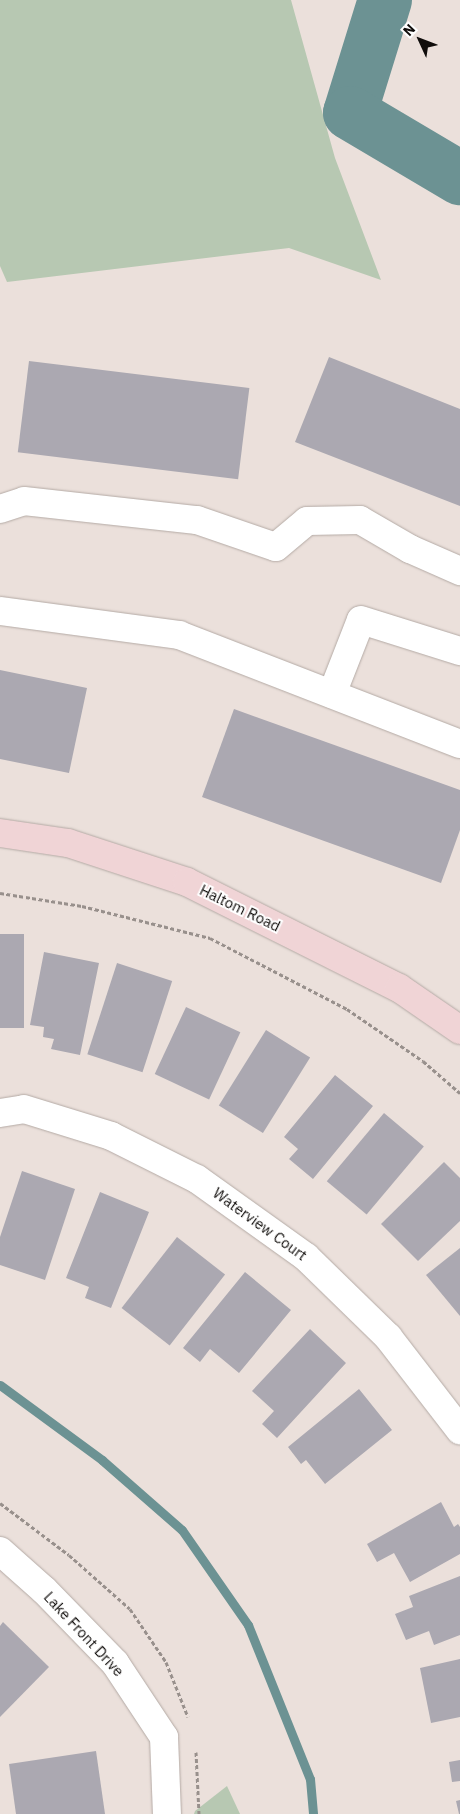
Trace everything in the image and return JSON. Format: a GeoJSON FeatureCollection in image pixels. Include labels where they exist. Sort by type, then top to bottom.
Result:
{"type":"FeatureCollection","features":[{"type":"Feature","properties":{"kind":"main road","name":"Haltom Road"},"geometry":{"type":"LineString","coordinates":[[0,833],[68,844],[187,882],[399,988],[460,1030]]}},
{"type":"Feature","properties":{"kind":"street"},"geometry":{"type":"LineString","coordinates":[[0,509],[24,502],[197,520],[276,547],[307,520],[360,520],[410,549],[460,570]]}},
{"type":"Feature","properties":{"kind":"street"},"geometry":{"type":"LineString","coordinates":[[0,612],[180,635],[460,744]]}},
{"type":"Feature","properties":{"kind":"street"},"geometry":{"type":"LineString","coordinates":[[332,694],[361,620],[460,652]]}},
{"type":"Feature","properties":{"kind":"street","name":"Waterview Court"},"geometry":{"type":"LineString","coordinates":[[0,1113],[24,1109],[111,1136],[197,1179],[306,1257],[388,1337],[460,1430]]}},
{"type":"Feature","properties":{"kind":"street","name":"Lake Front Drive"},"geometry":{"type":"LineString","coordinates":[[0,1551],[44,1590],[115,1663],[164,1737],[167,1814]]}},
{"type":"Feature","properties":{"kind":"path"},"geometry":{"type":"LineString","coordinates":[[0,893],[82,906],[210,938],[347,1009],[423,1061],[460,1093]]}},
{"type":"Feature","properties":{"kind":"green space"},"geometry":{"type":"Polygon","coordinates":[[[0,0],[291,0],[335,158],[381,280],[289,248],[7,282],[0,266],[0,0]]]}},
{"type":"Feature","properties":{"kind":"green space"},"geometry":{"type":"Polygon","coordinates":[[[227,1786],[240,1814],[194,1814],[195,1811],[227,1786]]]}},
{"type":"Feature","properties":{"kind":"building"},"geometry":{"type":"Polygon","coordinates":[[[329,357],[460,409],[460,506],[295,442],[329,357]]]}},
{"type":"Feature","properties":{"kind":"building"},"geometry":{"type":"Polygon","coordinates":[[[29,361],[249,388],[238,479],[18,452],[29,361]]]}},
{"type":"Feature","properties":{"kind":"building"},"geometry":{"type":"Polygon","coordinates":[[[0,670],[87,688],[69,773],[0,759],[0,670]]]}},
{"type":"Feature","properties":{"kind":"building"},"geometry":{"type":"Polygon","coordinates":[[[234,709],[460,790],[460,830],[441,883],[202,797],[234,709]]]}},
{"type":"Feature","properties":{"kind":"building"},"geometry":{"type":"Polygon","coordinates":[[[0,934],[24,934],[24,1028],[0,1028],[0,934]]]}},
{"type":"Feature","properties":{"kind":"building"},"geometry":{"type":"Polygon","coordinates":[[[44,952],[99,963],[80,1055],[51,1049],[54,1039],[43,1037],[44,1027],[30,1025],[44,952]]]}},
{"type":"Feature","properties":{"kind":"building"},"geometry":{"type":"Polygon","coordinates":[[[117,963],[172,981],[142,1072],[87,1054],[117,963]]]}},
{"type":"Feature","properties":{"kind":"building"},"geometry":{"type":"Polygon","coordinates":[[[186,1007],[240,1032],[209,1099],[155,1074],[186,1007]]]}},
{"type":"Feature","properties":{"kind":"building"},"geometry":{"type":"Polygon","coordinates":[[[266,1030],[310,1058],[263,1133],[219,1105],[266,1030]]]}},
{"type":"Feature","properties":{"kind":"building"},"geometry":{"type":"Polygon","coordinates":[[[335,1075],[373,1106],[313,1179],[289,1159],[298,1149],[284,1137],[335,1075]]]}},
{"type":"Feature","properties":{"kind":"building"},"geometry":{"type":"Polygon","coordinates":[[[384,1113],[424,1146],[367,1215],[327,1181],[384,1113]]]}},
{"type":"Feature","properties":{"kind":"building"},"geometry":{"type":"Polygon","coordinates":[[[444,1162],[460,1178],[460,1221],[418,1261],[381,1224],[444,1162]]]}},
{"type":"Feature","properties":{"kind":"building"},"geometry":{"type":"Polygon","coordinates":[[[22,1171],[75,1189],[45,1280],[0,1265],[0,1237],[22,1171]]]}},
{"type":"Feature","properties":{"kind":"building"},"geometry":{"type":"Polygon","coordinates":[[[100,1192],[149,1212],[111,1308],[85,1298],[89,1287],[66,1278],[100,1192]]]}},
{"type":"Feature","properties":{"kind":"building"},"geometry":{"type":"Polygon","coordinates":[[[177,1237],[225,1275],[170,1345],[122,1308],[177,1237]]]}},
{"type":"Feature","properties":{"kind":"building"},"geometry":{"type":"Polygon","coordinates":[[[460,1248],[460,1316],[426,1275],[460,1248]]]}},
{"type":"Feature","properties":{"kind":"building"},"geometry":{"type":"Polygon","coordinates":[[[245,1272],[291,1310],[239,1373],[210,1349],[200,1362],[183,1348],[245,1272]]]}},
{"type":"Feature","properties":{"kind":"building"},"geometry":{"type":"Polygon","coordinates":[[[310,1329],[346,1363],[277,1438],[262,1424],[274,1411],[252,1391],[310,1329]]]}},
{"type":"Feature","properties":{"kind":"building"},"geometry":{"type":"Polygon","coordinates":[[[359,1389],[392,1430],[325,1484],[306,1460],[301,1464],[288,1447],[359,1389]]]}},
{"type":"Feature","properties":{"kind":"building"},"geometry":{"type":"Polygon","coordinates":[[[441,1502],[454,1527],[458,1524],[460,1527],[460,1554],[410,1582],[394,1553],[377,1562],[367,1544],[441,1502]]]}},
{"type":"Feature","properties":{"kind":"building"},"geometry":{"type":"Polygon","coordinates":[[[460,1576],[460,1635],[434,1645],[429,1631],[406,1640],[395,1614],[413,1607],[409,1596],[460,1576]]]}},
{"type":"Feature","properties":{"kind":"building"},"geometry":{"type":"Polygon","coordinates":[[[3,1622],[49,1667],[0,1717],[0,1626],[3,1622]]]}},
{"type":"Feature","properties":{"kind":"building"},"geometry":{"type":"Polygon","coordinates":[[[460,1659],[460,1717],[431,1723],[420,1668],[460,1659]]]}},
{"type":"Feature","properties":{"kind":"building"},"geometry":{"type":"Polygon","coordinates":[[[96,1751],[105,1814],[16,1814],[9,1764],[96,1751]]]}},
{"type":"Feature","properties":{"kind":"building"},"geometry":{"type":"Polygon","coordinates":[[[460,1760],[460,1781],[452,1782],[449,1762],[460,1760]]]}},
{"type":"Feature","properties":{"kind":"building"},"geometry":{"type":"Polygon","coordinates":[[[460,1800],[460,1814],[459,1814],[456,1801],[460,1800]]]}},
{"type":"Feature","properties":{"kind":"waterway"},"geometry":{"type":"LineString","coordinates":[[385,0],[350,113],[460,178]]}},
{"type":"Feature","properties":{"kind":"waterway"},"geometry":{"type":"LineString","coordinates":[[0,1385],[102,1460],[182,1530],[248,1625],[310,1779],[313,1814]]}}]}
